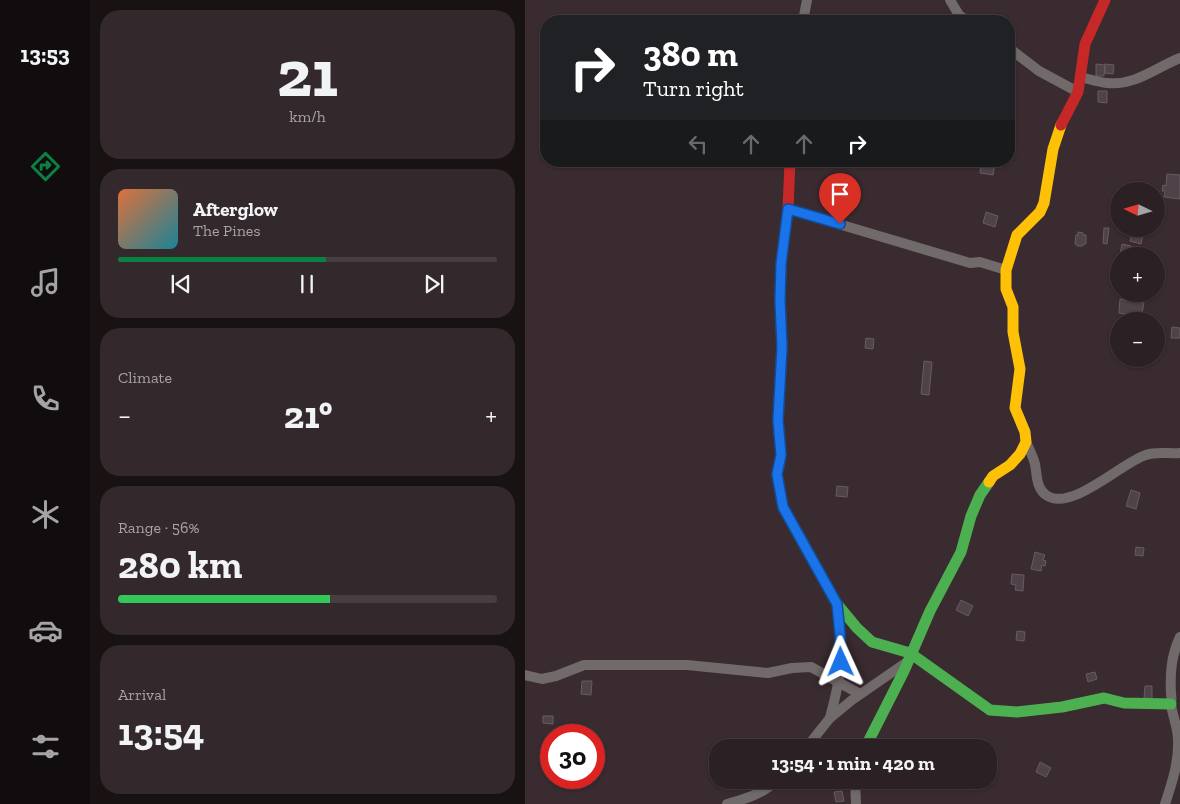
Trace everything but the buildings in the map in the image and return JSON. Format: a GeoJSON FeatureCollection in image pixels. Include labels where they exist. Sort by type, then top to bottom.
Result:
{"type":"FeatureCollection","features":[{"type":"Feature","properties":{"kind":"street"},"geometry":{"type":"LineString","coordinates":[[804,15],[807,0]]}},
{"type":"Feature","properties":{"kind":"street"},"geometry":{"type":"LineString","coordinates":[[950,0],[959,15]]}},
{"type":"Feature","properties":{"kind":"street"},"geometry":{"type":"LineString","coordinates":[[1105,0],[1085,44],[1078,92],[1059,129],[1055,142],[1044,203],[1040,212],[1017,235],[1007,270],[1006,288],[1013,307],[1013,332],[1020,369],[1015,408],[1025,432],[1037,480],[1045,494],[1058,499],[1081,493],[1103,481],[1120,468],[1145,455],[1180,453]]}},
{"type":"Feature","properties":{"kind":"street"},"geometry":{"type":"LineString","coordinates":[[1015,53],[1039,71],[1078,92]]}},
{"type":"Feature","properties":{"kind":"street"},"geometry":{"type":"LineString","coordinates":[[1080,77],[1107,83],[1126,83],[1140,79],[1180,58]]}},
{"type":"Feature","properties":{"kind":"street"},"geometry":{"type":"LineString","coordinates":[[790,167],[788,209],[781,264],[782,347],[778,420],[781,455],[777,474],[783,507],[837,604],[857,628],[872,642],[909,658],[971,695],[989,710],[1017,712],[1062,707],[1104,698],[1124,703],[1171,704]]}},
{"type":"Feature","properties":{"kind":"street"},"geometry":{"type":"LineString","coordinates":[[788,209],[970,264],[980,262],[1007,270]]}},
{"type":"Feature","properties":{"kind":"street"},"geometry":{"type":"LineString","coordinates":[[869,739],[909,658],[929,611],[961,552],[971,516],[987,484],[993,476],[1010,465],[1020,454],[1026,442]]}},
{"type":"Feature","properties":{"kind":"street"},"geometry":{"type":"LineString","coordinates":[[830,718],[839,683],[840,643],[837,604]]}},
{"type":"Feature","properties":{"kind":"street"},"geometry":{"type":"LineString","coordinates":[[1165,804],[1175,772],[1178,751],[1178,737],[1171,704],[1171,662],[1180,637]]}},
{"type":"Feature","properties":{"kind":"street"},"geometry":{"type":"LineString","coordinates":[[813,739],[830,718],[909,658]]}},
{"type":"Feature","properties":{"kind":"street"},"geometry":{"type":"LineString","coordinates":[[525,675],[542,679],[556,676],[583,665],[687,665],[768,673],[811,666],[860,694]]}},
{"type":"Feature","properties":{"kind":"street"},"geometry":{"type":"LineString","coordinates":[[727,804],[751,797],[765,789]]}},
{"type":"Feature","properties":{"kind":"street"},"geometry":{"type":"LineString","coordinates":[[855,789],[856,804]]}},
{"type":"Feature","properties":{"kind":"traffic: fast"},"geometry":{"type":"LineString","coordinates":[[779,466],[777,474],[783,507],[837,604],[857,628],[872,642],[910,653],[990,710],[1017,712],[1062,707],[1104,698],[1124,703],[1171,704]]}},
{"type":"Feature","properties":{"kind":"traffic: fast"},"geometry":{"type":"LineString","coordinates":[[870,739],[904,671],[930,611],[961,552],[971,516],[980,495],[989,482]]}},
{"type":"Feature","properties":{"kind":"traffic: slow"},"geometry":{"type":"LineString","coordinates":[[989,482],[993,476],[1010,465],[1020,454],[1026,442],[1025,432],[1015,408],[1020,369],[1013,332],[1013,307],[1006,289],[1006,270],[1017,235],[1040,212],[1044,203],[1053,149],[1061,125]]}},
{"type":"Feature","properties":{"kind":"traffic: jam"},"geometry":{"type":"LineString","coordinates":[[1061,125],[1078,92],[1085,44],[1105,0]]}},
{"type":"Feature","properties":{"kind":"traffic: jam"},"geometry":{"type":"LineString","coordinates":[[779,466],[781,455],[778,420],[782,347],[781,265],[788,209],[790,167]]}},
{"type":"Feature","properties":{"kind":"route"},"geometry":{"type":"LineString","coordinates":[[840,224],[788,209],[781,264],[782,347],[778,420],[781,455],[777,474],[783,507],[837,604],[841,662]]}}]}
